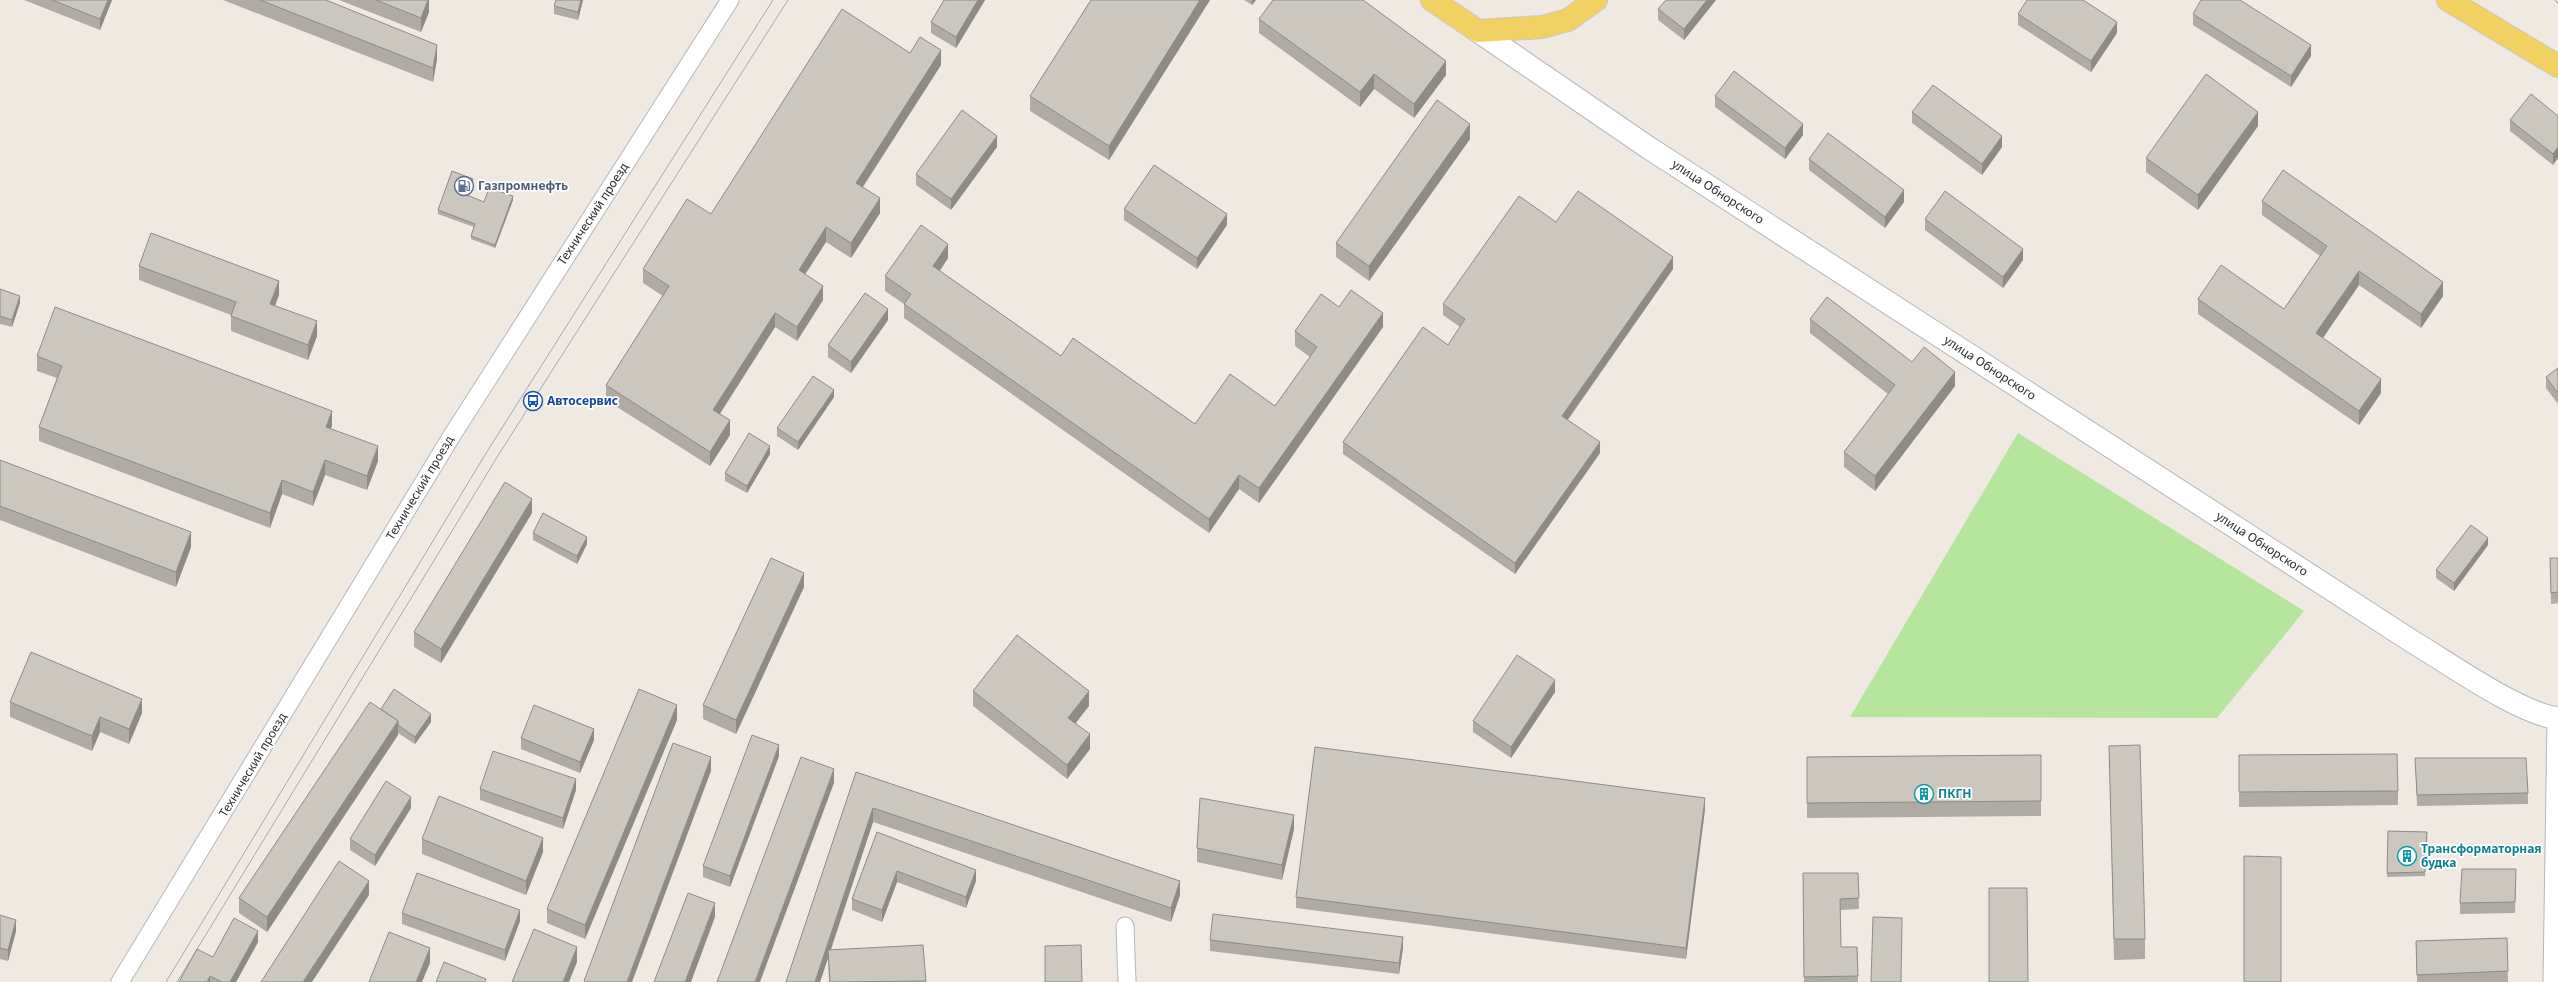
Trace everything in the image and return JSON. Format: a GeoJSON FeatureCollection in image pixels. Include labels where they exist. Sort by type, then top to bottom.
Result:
{"type":"FeatureCollection","features":[{"type":"Feature","properties":{"kind":"main road","name":"улица Обнорского"},"geometry":{"type":"LineString","coordinates":[[1432,0],[1649,148],[2413,642],[2516,704],[2557,718]]}},
{"type":"Feature","properties":{"kind":"main road"},"geometry":{"type":"LineString","coordinates":[[1478,32],[1542,27],[1568,20],[1596,0]]}},
{"type":"Feature","properties":{"kind":"main road"},"geometry":{"type":"LineString","coordinates":[[2448,0],[2558,66]]}},
{"type":"Feature","properties":{"kind":"street","name":"Технический проезд"},"geometry":{"type":"LineString","coordinates":[[120,982],[451,437],[730,0]]}},
{"type":"Feature","properties":{"kind":"street"},"geometry":{"type":"LineString","coordinates":[[2552,982],[2557,718]]}},
{"type":"Feature","properties":{"kind":"street"},"geometry":{"type":"LineString","coordinates":[[1125,926],[1127,982]]}},
{"type":"Feature","properties":{"kind":"green space"},"geometry":{"type":"Polygon","coordinates":[[[2018,433],[2304,611],[2217,718],[1850,717],[2018,433]]]}},
{"type":"Feature","properties":{"kind":"building"},"geometry":{"type":"Polygon","coordinates":[[[52,0],[108,0],[100,19],[52,0]]]}},
{"type":"Feature","properties":{"kind":"building"},"geometry":{"type":"Polygon","coordinates":[[[260,0],[326,0],[437,45],[433,68],[260,0]]]}},
{"type":"Feature","properties":{"kind":"building"},"geometry":{"type":"Polygon","coordinates":[[[376,0],[428,0],[421,18],[376,0]]]}},
{"type":"Feature","properties":{"kind":"building"},"geometry":{"type":"Polygon","coordinates":[[[556,0],[581,0],[578,12],[554,6],[556,0]]]}},
{"type":"Feature","properties":{"kind":"building"},"geometry":{"type":"Polygon","coordinates":[[[944,0],[978,0],[956,37],[931,22],[944,0]]]}},
{"type":"Feature","properties":{"kind":"building"},"geometry":{"type":"Polygon","coordinates":[[[1091,0],[1200,0],[1109,146],[1030,96],[1091,0]]]}},
{"type":"Feature","properties":{"kind":"building"},"geometry":{"type":"Polygon","coordinates":[[[1273,0],[1363,0],[1446,61],[1414,104],[1374,74],[1360,92],[1259,19],[1273,0]]]}},
{"type":"Feature","properties":{"kind":"building"},"geometry":{"type":"Polygon","coordinates":[[[1666,0],[1707,0],[1684,29],[1658,9],[1666,0]]]}},
{"type":"Feature","properties":{"kind":"building"},"geometry":{"type":"Polygon","coordinates":[[[2027,0],[2083,0],[2117,22],[2091,61],[2018,14],[2027,0]]]}},
{"type":"Feature","properties":{"kind":"building"},"geometry":{"type":"Polygon","coordinates":[[[2201,0],[2240,0],[2311,45],[2291,76],[2193,14],[2201,0]]]}},
{"type":"Feature","properties":{"kind":"building"},"geometry":{"type":"Polygon","coordinates":[[[842,9],[910,53],[920,37],[941,50],[856,183],[880,198],[851,243],[826,227],[799,270],[823,286],[797,327],[775,313],[713,410],[730,420],[710,452],[606,385],[669,286],[643,269],[687,199],[711,214],[842,9]]]}},
{"type":"Feature","properties":{"kind":"building"},"geometry":{"type":"Polygon","coordinates":[[[1734,71],[1803,124],[1785,148],[1715,96],[1734,71]]]}},
{"type":"Feature","properties":{"kind":"building"},"geometry":{"type":"Polygon","coordinates":[[[2206,74],[2258,112],[2198,195],[2146,158],[2206,74]]]}},
{"type":"Feature","properties":{"kind":"building"},"geometry":{"type":"Polygon","coordinates":[[[1933,85],[2002,136],[1982,164],[1912,112],[1933,85]]]}},
{"type":"Feature","properties":{"kind":"building"},"geometry":{"type":"Polygon","coordinates":[[[2531,94],[2558,116],[2558,147],[2553,154],[2510,120],[2531,94]]]}},
{"type":"Feature","properties":{"kind":"building"},"geometry":{"type":"Polygon","coordinates":[[[1437,100],[1470,124],[1369,266],[1336,243],[1437,100]]]}},
{"type":"Feature","properties":{"kind":"building"},"geometry":{"type":"Polygon","coordinates":[[[962,110],[997,136],[951,199],[916,174],[962,110]]]}},
{"type":"Feature","properties":{"kind":"building"},"geometry":{"type":"Polygon","coordinates":[[[1828,133],[1904,190],[1885,217],[1809,159],[1828,133]]]}},
{"type":"Feature","properties":{"kind":"building"},"geometry":{"type":"Polygon","coordinates":[[[1154,165],[1227,214],[1197,258],[1124,209],[1154,165]]]}},
{"type":"Feature","properties":{"kind":"building"},"geometry":{"type":"Polygon","coordinates":[[[2283,170],[2443,282],[2421,314],[2359,271],[2316,333],[2381,379],[2359,411],[2198,299],[2221,265],[2284,309],[2327,246],[2262,201],[2283,170]]]}},
{"type":"Feature","properties":{"kind":"building"},"geometry":{"type":"Polygon","coordinates":[[[452,171],[473,179],[467,195],[484,202],[489,188],[513,196],[495,245],[471,236],[475,224],[438,210],[452,171]]]}},
{"type":"Feature","properties":{"kind":"building"},"geometry":{"type":"Polygon","coordinates":[[[1578,191],[1673,257],[1562,416],[1600,442],[1515,563],[1343,442],[1423,327],[1448,345],[1465,319],[1443,304],[1519,196],[1556,222],[1578,191]]]}},
{"type":"Feature","properties":{"kind":"building"},"geometry":{"type":"Polygon","coordinates":[[[1945,191],[2023,249],[2003,277],[1925,219],[1945,191]]]}},
{"type":"Feature","properties":{"kind":"building"},"geometry":{"type":"Polygon","coordinates":[[[921,225],[948,244],[933,266],[1061,356],[1073,338],[1195,424],[1230,374],[1275,406],[1317,347],[1295,331],[1321,294],[1339,307],[1351,290],[1383,313],[1259,488],[1239,475],[1209,519],[904,304],[911,294],[885,276],[921,225]]]}},
{"type":"Feature","properties":{"kind":"building"},"geometry":{"type":"Polygon","coordinates":[[[151,233],[279,281],[270,304],[317,321],[308,345],[231,316],[236,302],[139,266],[151,233]]]}},
{"type":"Feature","properties":{"kind":"building"},"geometry":{"type":"Polygon","coordinates":[[[0,289],[20,296],[12,320],[0,316],[0,289]]]}},
{"type":"Feature","properties":{"kind":"building"},"geometry":{"type":"Polygon","coordinates":[[[865,293],[888,309],[851,362],[828,345],[865,293]]]}},
{"type":"Feature","properties":{"kind":"building"},"geometry":{"type":"Polygon","coordinates":[[[1827,297],[1912,362],[1924,347],[1955,372],[1875,476],[1844,452],[1895,385],[1810,319],[1827,297]]]}},
{"type":"Feature","properties":{"kind":"building"},"geometry":{"type":"Polygon","coordinates":[[[55,307],[332,411],[326,427],[378,446],[367,476],[325,460],[313,492],[282,480],[270,513],[39,427],[62,366],[37,356],[55,307]]]}},
{"type":"Feature","properties":{"kind":"building"},"geometry":{"type":"Polygon","coordinates":[[[2558,368],[2558,393],[2546,377],[2558,368]]]}},
{"type":"Feature","properties":{"kind":"building"},"geometry":{"type":"Polygon","coordinates":[[[813,376],[834,390],[798,442],[777,428],[813,376]]]}},
{"type":"Feature","properties":{"kind":"building"},"geometry":{"type":"Polygon","coordinates":[[[749,433],[770,446],[747,486],[725,473],[749,433]]]}},
{"type":"Feature","properties":{"kind":"building"},"geometry":{"type":"Polygon","coordinates":[[[0,460],[191,532],[176,572],[0,506],[0,460]]]}},
{"type":"Feature","properties":{"kind":"building"},"geometry":{"type":"Polygon","coordinates":[[[505,482],[532,499],[441,649],[414,632],[505,482]]]}},
{"type":"Feature","properties":{"kind":"building"},"geometry":{"type":"Polygon","coordinates":[[[543,513],[587,537],[577,556],[533,533],[543,513]]]}},
{"type":"Feature","properties":{"kind":"building"},"geometry":{"type":"Polygon","coordinates":[[[2471,525],[2488,538],[2454,583],[2436,570],[2471,525]]]}},
{"type":"Feature","properties":{"kind":"building"},"geometry":{"type":"Polygon","coordinates":[[[771,558],[804,573],[736,720],[703,705],[771,558]]]}},
{"type":"Feature","properties":{"kind":"building"},"geometry":{"type":"Polygon","coordinates":[[[2550,558],[2558,558],[2558,592],[2551,593],[2550,558]]]}},
{"type":"Feature","properties":{"kind":"building"},"geometry":{"type":"Polygon","coordinates":[[[1017,635],[1089,691],[1068,718],[1090,734],[1067,765],[973,691],[1017,635]]]}},
{"type":"Feature","properties":{"kind":"building"},"geometry":{"type":"Polygon","coordinates":[[[31,652],[142,699],[129,729],[100,717],[92,736],[10,702],[31,652]]]}},
{"type":"Feature","properties":{"kind":"building"},"geometry":{"type":"Polygon","coordinates":[[[1517,655],[1555,680],[1511,747],[1473,721],[1517,655]]]}},
{"type":"Feature","properties":{"kind":"building"},"geometry":{"type":"Polygon","coordinates":[[[394,689],[431,714],[415,737],[398,725],[398,721],[381,709],[394,689]]]}},
{"type":"Feature","properties":{"kind":"building"},"geometry":{"type":"Polygon","coordinates":[[[639,689],[677,705],[585,925],[547,909],[639,689]]]}},
{"type":"Feature","properties":{"kind":"building"},"geometry":{"type":"Polygon","coordinates":[[[370,702],[398,721],[267,917],[239,898],[370,702]]]}},
{"type":"Feature","properties":{"kind":"building"},"geometry":{"type":"Polygon","coordinates":[[[534,705],[594,729],[580,762],[521,738],[534,705]]]}},
{"type":"Feature","properties":{"kind":"building"},"geometry":{"type":"Polygon","coordinates":[[[752,735],[779,745],[730,876],[703,866],[752,735]]]}},
{"type":"Feature","properties":{"kind":"building"},"geometry":{"type":"Polygon","coordinates":[[[673,743],[711,757],[627,982],[584,981],[673,743]]]}},
{"type":"Feature","properties":{"kind":"building"},"geometry":{"type":"Polygon","coordinates":[[[2140,745],[2145,939],[2114,939],[2109,746],[2140,745]]]}},
{"type":"Feature","properties":{"kind":"building"},"geometry":{"type":"Polygon","coordinates":[[[1315,747],[1705,798],[1686,948],[1296,897],[1315,747]]]}},
{"type":"Feature","properties":{"kind":"building"},"geometry":{"type":"Polygon","coordinates":[[[493,751],[576,779],[563,818],[480,789],[493,751]]]}},
{"type":"Feature","properties":{"kind":"building"},"geometry":{"type":"Polygon","coordinates":[[[2397,754],[2398,791],[2239,792],[2239,755],[2397,754]]]}},
{"type":"Feature","properties":{"kind":"building","name":"ПКГН"},"geometry":{"type":"Polygon","coordinates":[[[2041,755],[2041,801],[1807,803],[1807,757],[2041,755]]]}},
{"type":"Feature","properties":{"kind":"building"},"geometry":{"type":"Polygon","coordinates":[[[801,757],[834,769],[755,982],[717,982],[801,757]]]}},
{"type":"Feature","properties":{"kind":"building"},"geometry":{"type":"Polygon","coordinates":[[[2415,758],[2526,758],[2528,793],[2417,795],[2415,758]]]}},
{"type":"Feature","properties":{"kind":"building"},"geometry":{"type":"Polygon","coordinates":[[[856,772],[1180,881],[1171,908],[873,808],[815,982],[786,982],[856,772]]]}},
{"type":"Feature","properties":{"kind":"building"},"geometry":{"type":"Polygon","coordinates":[[[386,781],[411,797],[375,855],[350,839],[386,781]]]}},
{"type":"Feature","properties":{"kind":"building"},"geometry":{"type":"Polygon","coordinates":[[[439,796],[543,838],[526,881],[422,839],[439,796]]]}},
{"type":"Feature","properties":{"kind":"building"},"geometry":{"type":"Polygon","coordinates":[[[1200,798],[1294,815],[1282,865],[1197,848],[1200,798]]]}},
{"type":"Feature","properties":{"kind":"building","name":"Трансформаторная будка"},"geometry":{"type":"Polygon","coordinates":[[[2388,831],[2427,832],[2425,872],[2387,873],[2388,831]]]}},
{"type":"Feature","properties":{"kind":"building"},"geometry":{"type":"Polygon","coordinates":[[[877,832],[976,870],[966,897],[897,871],[882,910],[852,899],[877,832]]]}},
{"type":"Feature","properties":{"kind":"building"},"geometry":{"type":"Polygon","coordinates":[[[2244,856],[2281,857],[2281,982],[2244,982],[2244,856]]]}},
{"type":"Feature","properties":{"kind":"building"},"geometry":{"type":"Polygon","coordinates":[[[339,861],[369,881],[303,982],[261,982],[339,861]]]}},
{"type":"Feature","properties":{"kind":"building"},"geometry":{"type":"Polygon","coordinates":[[[2462,869],[2516,869],[2515,902],[2460,903],[2462,869]]]}},
{"type":"Feature","properties":{"kind":"building"},"geometry":{"type":"Polygon","coordinates":[[[417,873],[520,910],[505,950],[402,913],[417,873]]]}},
{"type":"Feature","properties":{"kind":"building"},"geometry":{"type":"Polygon","coordinates":[[[1803,873],[1858,873],[1859,898],[1840,899],[1841,947],[1857,947],[1858,976],[1804,977],[1803,873]]]}},
{"type":"Feature","properties":{"kind":"building"},"geometry":{"type":"Polygon","coordinates":[[[1989,888],[2027,888],[2028,982],[1989,982],[1989,888]]]}},
{"type":"Feature","properties":{"kind":"building"},"geometry":{"type":"Polygon","coordinates":[[[688,893],[715,903],[685,982],[654,982],[688,893]]]}},
{"type":"Feature","properties":{"kind":"building"},"geometry":{"type":"Polygon","coordinates":[[[1213,914],[1403,937],[1399,963],[1210,940],[1213,914]]]}},
{"type":"Feature","properties":{"kind":"building"},"geometry":{"type":"Polygon","coordinates":[[[0,915],[16,920],[8,950],[0,948],[0,915]]]}},
{"type":"Feature","properties":{"kind":"building"},"geometry":{"type":"Polygon","coordinates":[[[1873,917],[1902,918],[1901,982],[1871,982],[1873,917]]]}},
{"type":"Feature","properties":{"kind":"building"},"geometry":{"type":"Polygon","coordinates":[[[234,918],[258,931],[230,982],[222,982],[210,976],[207,982],[179,982],[197,949],[213,957],[234,918]]]}},
{"type":"Feature","properties":{"kind":"building"},"geometry":{"type":"Polygon","coordinates":[[[534,929],[577,947],[563,982],[512,982],[534,929]]]}},
{"type":"Feature","properties":{"kind":"building"},"geometry":{"type":"Polygon","coordinates":[[[389,932],[430,948],[416,982],[369,982],[389,932]]]}},
{"type":"Feature","properties":{"kind":"building"},"geometry":{"type":"Polygon","coordinates":[[[2507,938],[2508,971],[2417,975],[2416,941],[2507,938]]]}},
{"type":"Feature","properties":{"kind":"building"},"geometry":{"type":"Polygon","coordinates":[[[923,945],[926,981],[830,982],[828,950],[923,945]]]}},
{"type":"Feature","properties":{"kind":"building"},"geometry":{"type":"Polygon","coordinates":[[[1081,945],[1082,982],[1045,982],[1045,946],[1081,945]]]}},
{"type":"Feature","properties":{"kind":"building"},"geometry":{"type":"Polygon","coordinates":[[[444,962],[486,979],[485,982],[436,982],[444,962]]]}},
{"type":"Feature","properties":{"kind":"tram line"},"geometry":{"type":"LineString","coordinates":[[166,982],[488,450],[773,0]]}},
{"type":"Feature","properties":{"kind":"tram line"},"geometry":{"type":"LineString","coordinates":[[177,982],[499,454],[788,0]]}},
{"type":"Feature","properties":{"kind":"place","name":"Газпромнефть"},"geometry":{"type":"Point","coordinates":[464,186]}},
{"type":"Feature","properties":{"kind":"place","name":"Автосервис"},"geometry":{"type":"Point","coordinates":[533,401]}},
{"type":"Feature","properties":{"kind":"place","name":"ПКГН"},"geometry":{"type":"Point","coordinates":[1924,794]}},
{"type":"Feature","properties":{"kind":"place","name":"Трансформаторная будка"},"geometry":{"type":"Point","coordinates":[2407,856]}}]}
